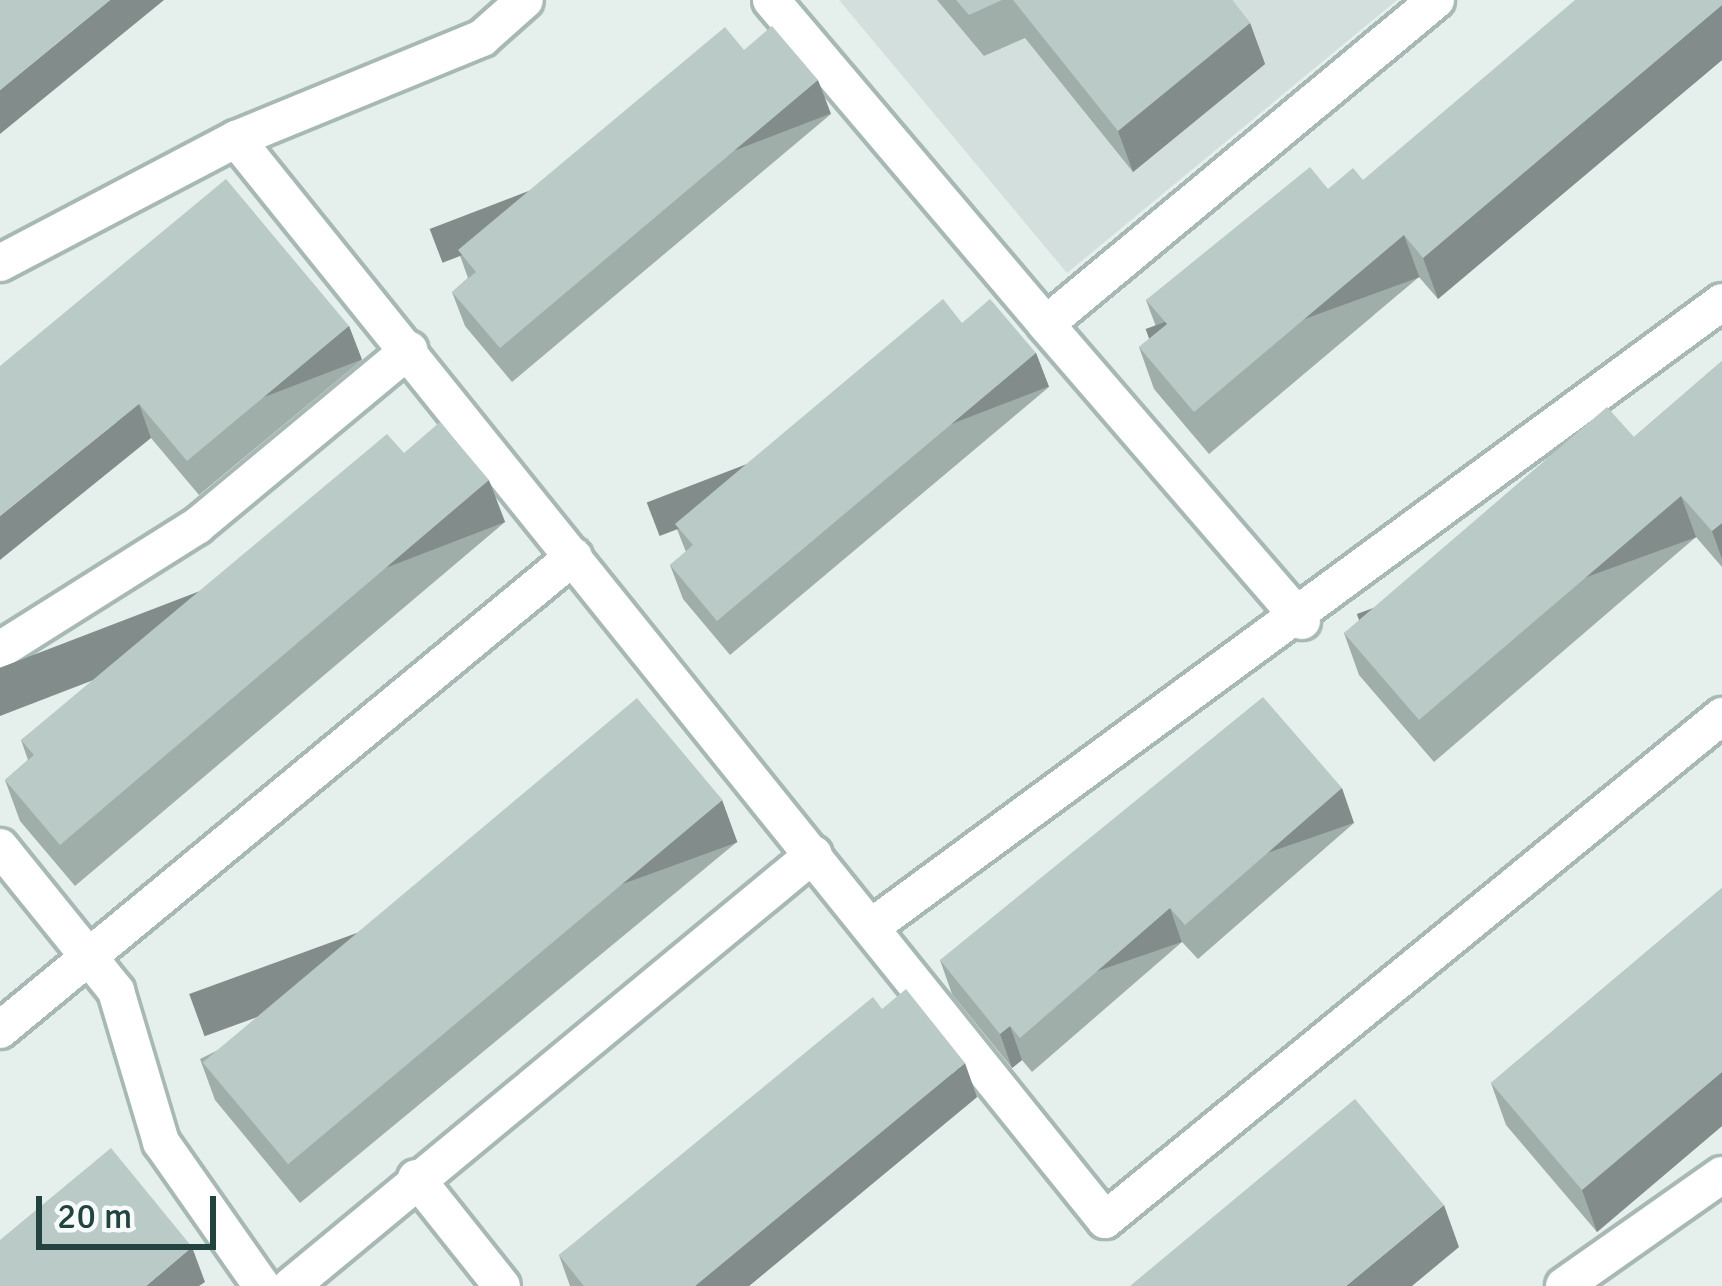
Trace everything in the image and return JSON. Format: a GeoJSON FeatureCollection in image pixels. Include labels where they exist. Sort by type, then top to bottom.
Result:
{"type":"FeatureCollection","features":[{"type":"Feature","properties":{"kind":"street"},"geometry":{"type":"LineString","coordinates":[[0,263],[236,139],[482,38],[525,0]]}},
{"type":"Feature","properties":{"kind":"street"},"geometry":{"type":"LineString","coordinates":[[771,0],[1301,620]]}},
{"type":"Feature","properties":{"kind":"street"},"geometry":{"type":"LineString","coordinates":[[1046,324],[1436,0]]}},
{"type":"Feature","properties":{"kind":"street"},"geometry":{"type":"LineString","coordinates":[[236,139],[874,925],[1106,1220],[1722,716]]}},
{"type":"Feature","properties":{"kind":"street"},"geometry":{"type":"LineString","coordinates":[[874,925],[1301,620],[1722,302]]}},
{"type":"Feature","properties":{"kind":"street"},"geometry":{"type":"LineString","coordinates":[[0,650],[197,526],[409,350]]}},
{"type":"Feature","properties":{"kind":"street"},"geometry":{"type":"LineString","coordinates":[[0,1030],[574,556]]}},
{"type":"Feature","properties":{"kind":"street"},"geometry":{"type":"LineString","coordinates":[[0,847],[116,991],[161,1142],[262,1286]]}},
{"type":"Feature","properties":{"kind":"street"},"geometry":{"type":"LineString","coordinates":[[291,1286],[416,1178],[814,854]]}},
{"type":"Feature","properties":{"kind":"street"},"geometry":{"type":"LineString","coordinates":[[1564,1286],[1722,1174]]}},
{"type":"Feature","properties":{"kind":"street"},"geometry":{"type":"LineString","coordinates":[[416,1178],[502,1286]]}},
{"type":"Feature","properties":{"kind":"shaded area"},"geometry":{"type":"Polygon","coordinates":[[[839,0],[1397,0],[1067,273],[839,0]]]}},
{"type":"Feature","properties":{"kind":"building"},"geometry":{"type":"Polygon","coordinates":[[[0,0],[110,0],[0,90],[0,0]]]}},
{"type":"Feature","properties":{"kind":"building"},"geometry":{"type":"Polygon","coordinates":[[[956,0],[1002,0],[969,15],[956,0]]]}},
{"type":"Feature","properties":{"kind":"building"},"geometry":{"type":"Polygon","coordinates":[[[1013,0],[1232,0],[1250,23],[1118,131],[1013,0]]]}},
{"type":"Feature","properties":{"kind":"building"},"geometry":{"type":"Polygon","coordinates":[[[1575,0],[1722,0],[1722,5],[1423,258],[1404,235],[1194,412],[1139,347],[1167,324],[1146,300],[1310,167],[1328,189],[1353,168],[1363,180],[1575,0]]]}},
{"type":"Feature","properties":{"kind":"building"},"geometry":{"type":"Polygon","coordinates":[[[772,26],[818,80],[500,348],[452,292],[476,272],[458,250],[725,27],[744,50],[772,26]]]}},
{"type":"Feature","properties":{"kind":"building"},"geometry":{"type":"Polygon","coordinates":[[[226,179],[349,326],[187,461],[139,404],[0,516],[0,366],[226,179]]]}},
{"type":"Feature","properties":{"kind":"building"},"geometry":{"type":"Polygon","coordinates":[[[943,299],[962,323],[990,299],[1036,353],[717,621],[670,565],[693,545],[675,524],[943,299]]]}},
{"type":"Feature","properties":{"kind":"building"},"geometry":{"type":"Polygon","coordinates":[[[1722,361],[1722,523],[1712,531],[1681,496],[1419,720],[1344,633],[1607,407],[1634,437],[1722,361]]]}},
{"type":"Feature","properties":{"kind":"building"},"geometry":{"type":"Polygon","coordinates":[[[440,422],[489,480],[60,845],[5,780],[34,755],[21,740],[387,434],[404,453],[440,422]]]}},
{"type":"Feature","properties":{"kind":"building"},"geometry":{"type":"Polygon","coordinates":[[[1263,697],[1342,788],[1185,925],[1170,908],[1020,1038],[1010,1026],[1000,1034],[940,960],[1263,697]]]}},
{"type":"Feature","properties":{"kind":"building"},"geometry":{"type":"Polygon","coordinates":[[[637,698],[722,800],[288,1164],[203,1062],[637,698]]]}},
{"type":"Feature","properties":{"kind":"building"},"geometry":{"type":"Polygon","coordinates":[[[1722,888],[1722,1072],[1582,1190],[1491,1083],[1722,888]]]}},
{"type":"Feature","properties":{"kind":"building"},"geometry":{"type":"Polygon","coordinates":[[[906,989],[965,1063],[695,1286],[584,1286],[559,1255],[873,997],[882,1009],[906,989]]]}},
{"type":"Feature","properties":{"kind":"building"},"geometry":{"type":"Polygon","coordinates":[[[1355,1099],[1444,1205],[1346,1286],[1130,1286],[1355,1099]]]}},
{"type":"Feature","properties":{"kind":"building"},"geometry":{"type":"Polygon","coordinates":[[[111,1148],[192,1247],[146,1286],[0,1286],[0,1240],[111,1148]]]}}]}
